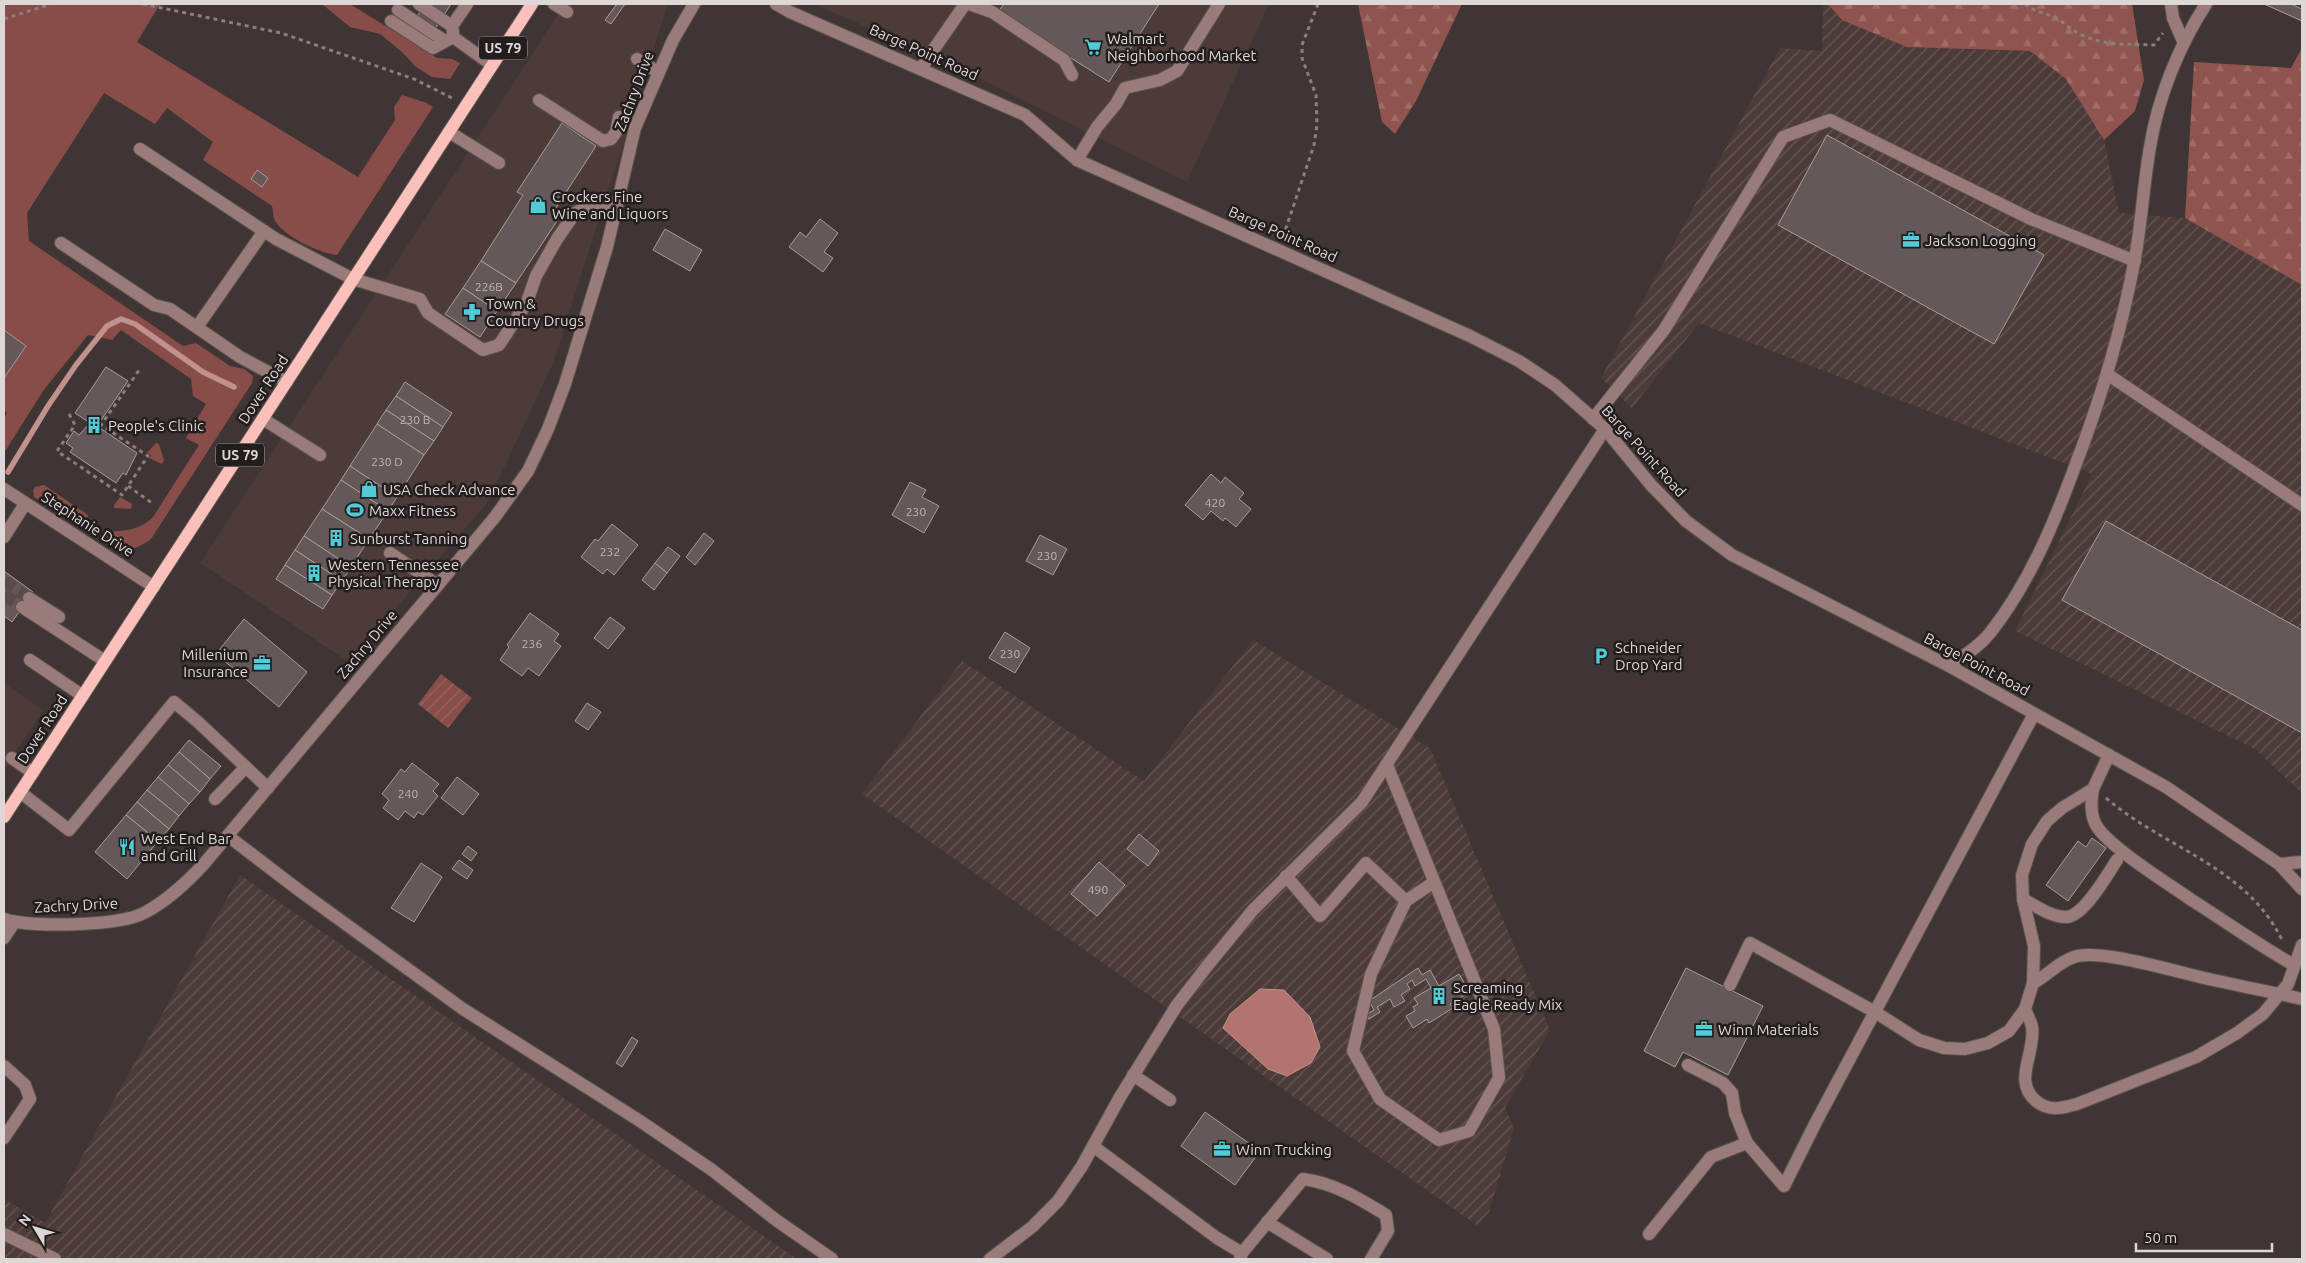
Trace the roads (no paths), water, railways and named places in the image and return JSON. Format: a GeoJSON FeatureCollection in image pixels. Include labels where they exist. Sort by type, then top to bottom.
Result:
{"type":"FeatureCollection","features":[{"type":"Feature","properties":{"kind":"main road","name":"Dover Road"},"geometry":{"type":"LineString","coordinates":[[4,817],[449,132],[530,4]]}},
{"type":"Feature","properties":{"kind":"street"},"geometry":{"type":"LineString","coordinates":[[419,4],[450,35],[492,65]]}},
{"type":"Feature","properties":{"kind":"street"},"geometry":{"type":"LineString","coordinates":[[554,4],[567,12]]}},
{"type":"Feature","properties":{"kind":"street","name":"Zachry Drive"},"geometry":{"type":"LineString","coordinates":[[9,921],[40,924],[109,922],[142,914],[176,893],[228,836],[495,517],[528,471],[548,429],[565,384],[607,247],[635,128],[673,40],[694,4]]}},
{"type":"Feature","properties":{"kind":"street","name":"Barge Point Road"},"geometry":{"type":"LineString","coordinates":[[776,4],[793,8],[1025,115],[1077,160],[1470,336],[1518,361],[1555,385],[1605,429],[1651,485],[1686,521],[1732,555],[1949,666],[2166,787],[2279,864],[2302,888]]}},
{"type":"Feature","properties":{"kind":"street"},"geometry":{"type":"LineString","coordinates":[[921,68],[967,4],[992,12],[1064,60],[1072,75]]}},
{"type":"Feature","properties":{"kind":"street"},"geometry":{"type":"LineString","coordinates":[[1077,160],[1097,127],[1116,104],[1125,88],[1160,80],[1176,71],[1219,4]]}},
{"type":"Feature","properties":{"kind":"street"},"geometry":{"type":"LineString","coordinates":[[2170,4],[2173,18],[2184,41]]}},
{"type":"Feature","properties":{"kind":"street"},"geometry":{"type":"LineString","coordinates":[[1949,666],[1989,634],[2017,593],[2036,559],[2066,493],[2093,421],[2126,302],[2135,261],[2150,145],[2165,91],[2184,41],[2206,4]]}},
{"type":"Feature","properties":{"kind":"street"},"geometry":{"type":"LineString","coordinates":[[391,21],[433,48],[450,35],[462,6]]}},
{"type":"Feature","properties":{"kind":"street"},"geometry":{"type":"LineString","coordinates":[[398,10],[450,35]]}},
{"type":"Feature","properties":{"kind":"street"},"geometry":{"type":"LineString","coordinates":[[637,58],[658,72]]}},
{"type":"Feature","properties":{"kind":"street"},"geometry":{"type":"LineString","coordinates":[[539,100],[603,141],[611,139],[616,132],[619,118]]}},
{"type":"Feature","properties":{"kind":"street"},"geometry":{"type":"LineString","coordinates":[[1593,419],[1664,330],[1783,137],[1830,120],[2030,219],[2135,261]]}},
{"type":"Feature","properties":{"kind":"street"},"geometry":{"type":"LineString","coordinates":[[449,132],[499,163]]}},
{"type":"Feature","properties":{"kind":"street"},"geometry":{"type":"LineString","coordinates":[[140,149],[264,231],[353,279],[420,299],[428,313],[484,350],[499,345],[527,302],[536,276],[556,240],[575,214],[594,204],[617,206]]}},
{"type":"Feature","properties":{"kind":"street"},"geometry":{"type":"LineString","coordinates":[[197,327],[264,231]]}},
{"type":"Feature","properties":{"kind":"street"},"geometry":{"type":"LineString","coordinates":[[61,243],[154,305],[170,309],[240,357],[287,382]]}},
{"type":"Feature","properties":{"kind":"street"},"geometry":{"type":"LineString","coordinates":[[2107,374],[2302,505]]}},
{"type":"Feature","properties":{"kind":"street"},"geometry":{"type":"LineString","coordinates":[[263,418],[320,455]]}},
{"type":"Feature","properties":{"kind":"street"},"geometry":{"type":"LineString","coordinates":[[990,1259],[1032,1227],[1058,1201],[1177,1005],[1208,965],[1253,910],[1362,802],[1605,429]]}},
{"type":"Feature","properties":{"kind":"street","name":"Stephanie Drive"},"geometry":{"type":"LineString","coordinates":[[4,489],[154,586]]}},
{"type":"Feature","properties":{"kind":"street"},"geometry":{"type":"LineString","coordinates":[[4,537],[25,504]]}},
{"type":"Feature","properties":{"kind":"street"},"geometry":{"type":"LineString","coordinates":[[390,553],[438,584]]}},
{"type":"Feature","properties":{"kind":"street"},"geometry":{"type":"LineString","coordinates":[[26,602],[105,661]]}},
{"type":"Feature","properties":{"kind":"street"},"geometry":{"type":"LineString","coordinates":[[30,660],[82,696]]}},
{"type":"Feature","properties":{"kind":"street"},"geometry":{"type":"LineString","coordinates":[[20,792],[69,830],[174,702],[268,788]]}},
{"type":"Feature","properties":{"kind":"street"},"geometry":{"type":"LineString","coordinates":[[1688,1065],[1723,1083],[1732,1093],[1735,1113],[1747,1143],[1763,1164],[1784,1186],[2034,714]]}},
{"type":"Feature","properties":{"kind":"street"},"geometry":{"type":"LineString","coordinates":[[2109,755],[2093,789],[2092,812],[2095,824],[2110,840],[2140,865],[2266,949],[2294,965]]}},
{"type":"Feature","properties":{"kind":"street"},"geometry":{"type":"LineString","coordinates":[[12,758],[33,773]]}},
{"type":"Feature","properties":{"kind":"street"},"geometry":{"type":"LineString","coordinates":[[1387,765],[1494,1029],[1499,1078],[1469,1131],[1439,1140],[1380,1099],[1354,1051],[1371,974],[1406,901],[1434,882]]}},
{"type":"Feature","properties":{"kind":"street"},"geometry":{"type":"LineString","coordinates":[[215,799],[246,767]]}},
{"type":"Feature","properties":{"kind":"street"},"geometry":{"type":"LineString","coordinates":[[1730,985],[1750,943],[1875,1012],[1919,1040],[1944,1048],[1965,1049],[1988,1043],[2009,1031],[2025,1009],[2033,983],[2034,946],[2023,899],[2022,875],[2032,844],[2047,821],[2062,808],[2093,789]]}},
{"type":"Feature","properties":{"kind":"street"},"geometry":{"type":"LineString","coordinates":[[228,836],[300,891],[463,1009],[688,1154],[832,1259]]}},
{"type":"Feature","properties":{"kind":"street"},"geometry":{"type":"LineString","coordinates":[[2023,899],[2045,911],[2067,917],[2076,914],[2083,908],[2117,860]]}},
{"type":"Feature","properties":{"kind":"street"},"geometry":{"type":"LineString","coordinates":[[2279,864],[2302,862]]}},
{"type":"Feature","properties":{"kind":"street"},"geometry":{"type":"LineString","coordinates":[[1286,876],[1320,916],[1366,863],[1406,901]]}},
{"type":"Feature","properties":{"kind":"street"},"geometry":{"type":"LineString","coordinates":[[4,938],[9,921]]}},
{"type":"Feature","properties":{"kind":"street"},"geometry":{"type":"LineString","coordinates":[[2025,1009],[2032,1028],[2024,1084],[2030,1096],[2039,1104],[2058,1110],[2196,1057],[2237,1033],[2264,1014],[2281,994],[2288,984],[2302,945]]}},
{"type":"Feature","properties":{"kind":"street"},"geometry":{"type":"LineString","coordinates":[[2033,983],[2044,977],[2058,965],[2075,956],[2097,956],[2132,961],[2302,998]]}},
{"type":"Feature","properties":{"kind":"street"},"geometry":{"type":"LineString","coordinates":[[4,1066],[25,1085],[30,1099],[4,1138]]}},
{"type":"Feature","properties":{"kind":"street"},"geometry":{"type":"LineString","coordinates":[[1133,1075],[1170,1100]]}},
{"type":"Feature","properties":{"kind":"street"},"geometry":{"type":"LineString","coordinates":[[1649,1234],[1711,1157],[1747,1143]]}},
{"type":"Feature","properties":{"kind":"street"},"geometry":{"type":"LineString","coordinates":[[1093,1146],[1241,1256],[1303,1179],[1321,1181],[1352,1194],[1386,1214],[1388,1231],[1371,1259]]}},
{"type":"Feature","properties":{"kind":"street"},"geometry":{"type":"LineString","coordinates":[[1267,1222],[1328,1259]]}},
{"type":"Feature","properties":{"kind":"street"},"geometry":{"type":"LineString","coordinates":[[4,1234],[55,1259]]}},
{"type":"Feature","properties":{"kind":"waterway"},"geometry":{"type":"LineString","coordinates":[[8,472],[48,406],[76,365],[107,326],[121,319],[135,324],[203,372],[234,387]]}},
{"type":"Feature","properties":{"kind":"tunnel"},"geometry":{"type":"LineString","coordinates":[[4,581],[29,598]]}},
{"type":"Feature","properties":{"kind":"tunnel"},"geometry":{"type":"LineString","coordinates":[[4,595],[22,607]]}},
{"type":"Feature","properties":{"kind":"place","name":"Walmart Neighborhood Market"},"geometry":{"type":"Point","coordinates":[1093,47]}},
{"type":"Feature","properties":{"kind":"place","name":"Crockers Fine Wine and Liquors"},"geometry":{"type":"Point","coordinates":[538,205]}},
{"type":"Feature","properties":{"kind":"place","name":"Jackson Logging"},"geometry":{"type":"Point","coordinates":[1911,240]}},
{"type":"Feature","properties":{"kind":"place","name":"Town & Country Drugs"},"geometry":{"type":"Point","coordinates":[472,312]}},
{"type":"Feature","properties":{"kind":"place","name":"People's Clinic"},"geometry":{"type":"Point","coordinates":[94,425]}},
{"type":"Feature","properties":{"kind":"place","name":"USA Check Advance"},"geometry":{"type":"Point","coordinates":[369,489]}},
{"type":"Feature","properties":{"kind":"place","name":"Maxx Fitness"},"geometry":{"type":"Point","coordinates":[355,510]}},
{"type":"Feature","properties":{"kind":"place","name":"Sunburst Tanning"},"geometry":{"type":"Point","coordinates":[336,538]}},
{"type":"Feature","properties":{"kind":"place","name":"Western Tennessee Physical Therapy"},"geometry":{"type":"Point","coordinates":[314,573]}},
{"type":"Feature","properties":{"kind":"place","name":"Schneider Drop Yard"},"geometry":{"type":"Point","coordinates":[1601,656]}},
{"type":"Feature","properties":{"kind":"place","name":"Millenium Insurance"},"geometry":{"type":"Point","coordinates":[262,663]}},
{"type":"Feature","properties":{"kind":"place","name":"West End Bar and Grill"},"geometry":{"type":"Point","coordinates":[127,847]}},
{"type":"Feature","properties":{"kind":"place","name":"Screaming Eagle Ready Mix"},"geometry":{"type":"Point","coordinates":[1439,996]}},
{"type":"Feature","properties":{"kind":"place","name":"Winn Materials"},"geometry":{"type":"Point","coordinates":[1704,1029]}},
{"type":"Feature","properties":{"kind":"place","name":"Winn Trucking"},"geometry":{"type":"Point","coordinates":[1222,1149]}}]}
